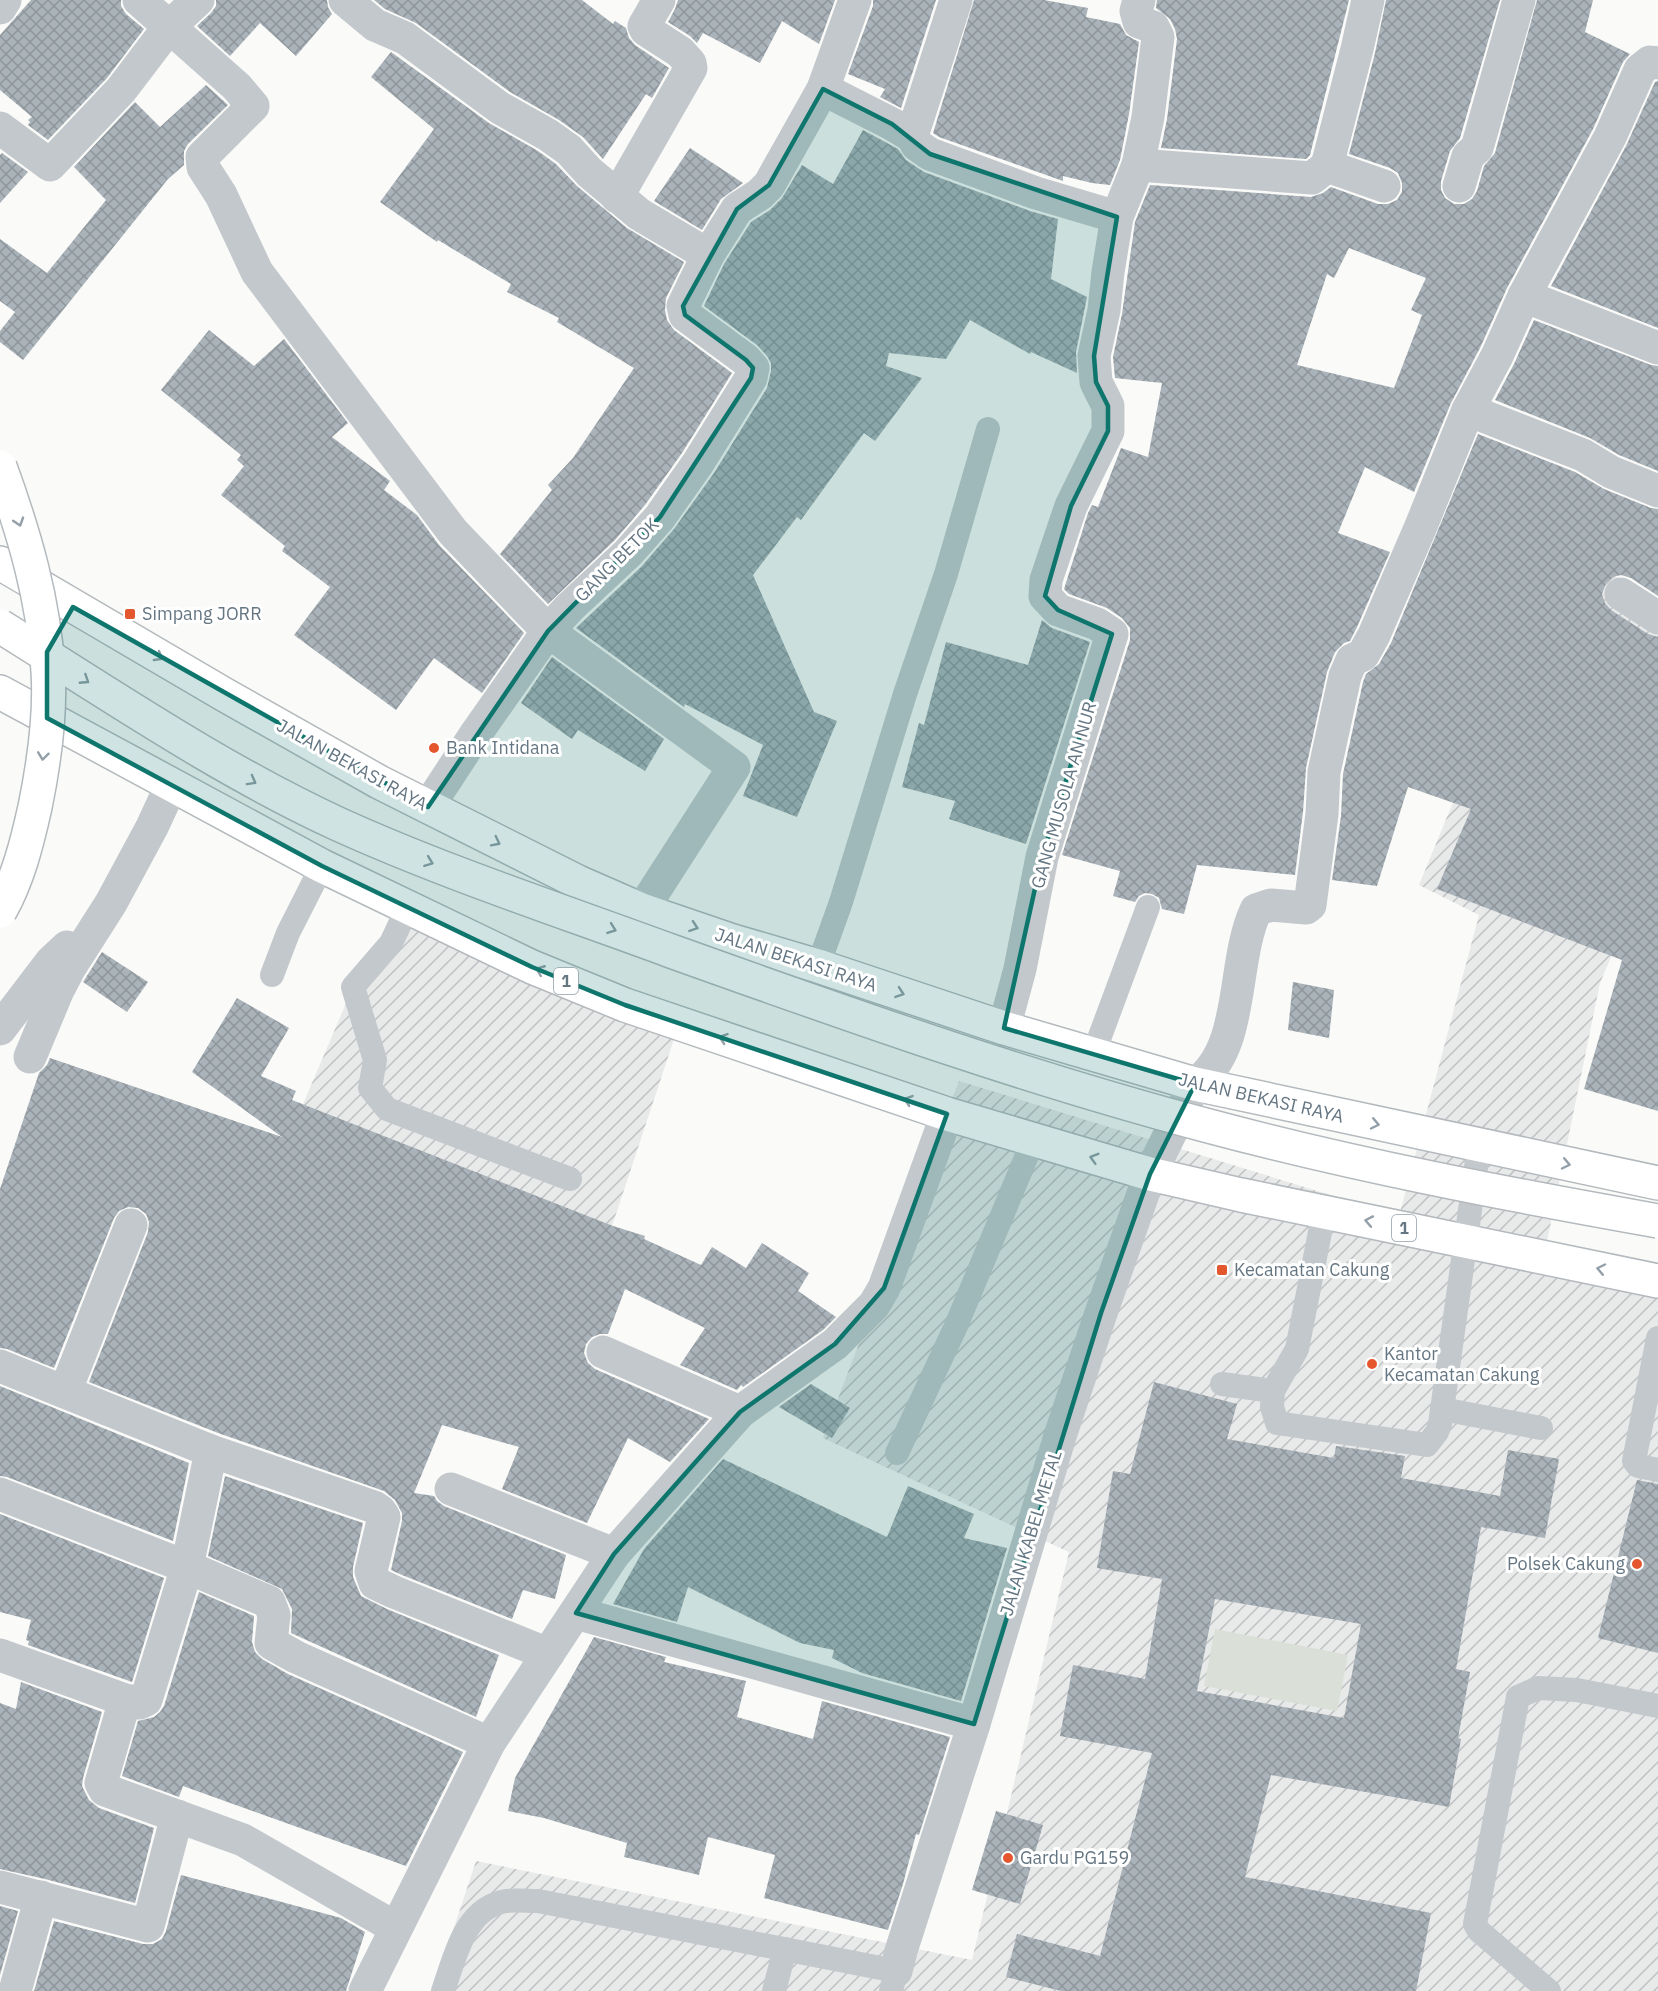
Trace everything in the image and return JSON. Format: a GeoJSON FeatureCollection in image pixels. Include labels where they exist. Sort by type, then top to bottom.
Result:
{"type":"FeatureCollection","features":[{"type":"Feature","properties":{"kind":"highway"},"geometry":{"type":"LineString","coordinates":[[0,467],[34,574],[41,610],[48,673],[45,735],[36,799],[22,857],[0,911]]}},
{"type":"Feature","properties":{"kind":"highway","name":"JALAN BEKASI RAYA"},"geometry":{"type":"LineString","coordinates":[[0,564],[225,695],[428,807],[578,882],[642,910],[1004,1028],[1195,1084],[1658,1183]]}},
{"type":"Feature","properties":{"kind":"highway"},"geometry":{"type":"LineString","coordinates":[[6,699],[73,607]]}},
{"type":"Feature","properties":{"kind":"highway"},"geometry":{"type":"LineString","coordinates":[[0,626],[196,749],[259,785],[337,824],[474,879],[767,985],[1077,1089],[1203,1125],[1347,1161],[1532,1199],[1658,1221]]}},
{"type":"Feature","properties":{"kind":"highway","name":"1"},"geometry":{"type":"LineString","coordinates":[[6,699],[322,867],[532,967],[625,1005],[947,1114],[1150,1174],[1658,1281]]}},
{"type":"Feature","properties":{"kind":"street"},"geometry":{"type":"LineString","coordinates":[[0,8],[5,0]]}},
{"type":"Feature","properties":{"kind":"street"},"geometry":{"type":"LineString","coordinates":[[139,0],[237,87],[253,106],[202,157],[203,167],[221,195],[257,272],[453,532],[548,631],[734,767],[642,910]]}},
{"type":"Feature","properties":{"kind":"street"},"geometry":{"type":"LineString","coordinates":[[0,128],[50,165],[121,90],[169,27],[198,0]]}},
{"type":"Feature","properties":{"kind":"street"},"geometry":{"type":"LineString","coordinates":[[345,0],[375,25],[405,38],[500,108],[548,135],[569,150],[617,197],[639,214],[708,255],[737,209],[769,185],[823,89],[845,3]]}},
{"type":"Feature","properties":{"kind":"street"},"geometry":{"type":"LineString","coordinates":[[617,197],[691,68],[685,55],[646,30],[644,26],[658,0]]}},
{"type":"Feature","properties":{"kind":"street"},"geometry":{"type":"LineString","coordinates":[[912,136],[956,0]]}},
{"type":"Feature","properties":{"kind":"street"},"geometry":{"type":"LineString","coordinates":[[823,89],[912,136],[917,145],[930,154],[1036,193],[1118,218],[1138,165],[1148,117],[1158,37],[1153,27],[1139,22],[1136,11],[1138,0]]}},
{"type":"Feature","properties":{"kind":"street"},"geometry":{"type":"LineString","coordinates":[[1138,165],[1312,178],[1327,166],[1368,0]]}},
{"type":"Feature","properties":{"kind":"street"},"geometry":{"type":"LineString","coordinates":[[1459,186],[1468,156],[1477,148],[1519,0]]}},
{"type":"Feature","properties":{"kind":"street"},"geometry":{"type":"LineString","coordinates":[[1658,63],[1650,62],[1640,70],[1610,137],[1524,296],[1497,356],[1468,410],[1583,455],[1611,471],[1658,490]]}},
{"type":"Feature","properties":{"kind":"street"},"geometry":{"type":"LineString","coordinates":[[1327,166],[1384,186]]}},
{"type":"Feature","properties":{"kind":"street","name":"GANG MUSOLA AN NUR"},"geometry":{"type":"LineString","coordinates":[[1004,1028],[1020,969],[1042,857],[1112,634],[1097,624],[1058,610],[1044,596],[1046,580],[1071,506],[1108,431],[1108,406],[1096,382],[1094,356],[1104,310],[1118,218]]}},
{"type":"Feature","properties":{"kind":"street","name":"GANG BETOK"},"geometry":{"type":"LineString","coordinates":[[428,807],[548,631],[569,608],[628,554],[660,517],[698,463],[751,378],[753,368],[746,360],[685,315],[683,306],[708,255]]}},
{"type":"Feature","properties":{"kind":"street"},"geometry":{"type":"LineString","coordinates":[[1524,296],[1658,348]]}},
{"type":"Feature","properties":{"kind":"street","name":"JALAN KABEL METAL"},"geometry":{"type":"LineString","coordinates":[[894,1981],[974,1725],[1060,1436],[1150,1174],[1195,1084],[1208,1076],[1227,1044],[1251,922],[1256,910],[1271,905],[1306,908],[1310,905],[1322,814],[1324,772],[1345,676],[1352,660],[1363,655],[1374,635],[1468,410]]}},
{"type":"Feature","properties":{"kind":"street"},"geometry":{"type":"LineString","coordinates":[[1621,594],[1658,618]]}},
{"type":"Feature","properties":{"kind":"street"},"geometry":{"type":"LineString","coordinates":[[30,1057],[58,990],[111,903],[152,827],[171,786]]}},
{"type":"Feature","properties":{"kind":"street"},"geometry":{"type":"LineString","coordinates":[[0,1029],[51,962],[111,903]]}},
{"type":"Feature","properties":{"kind":"street"},"geometry":{"type":"LineString","coordinates":[[365,1991],[489,1743],[615,1554],[740,1412],[835,1344],[874,1305],[884,1288],[947,1114]]}},
{"type":"Feature","properties":{"kind":"street"},"geometry":{"type":"LineString","coordinates":[[65,1392],[131,1225]]}},
{"type":"Feature","properties":{"kind":"street"},"geometry":{"type":"LineString","coordinates":[[603,1352],[740,1412]]}},
{"type":"Feature","properties":{"kind":"street"},"geometry":{"type":"LineString","coordinates":[[0,1366],[211,1451],[380,1511],[384,1517],[371,1571],[375,1583],[548,1654]]}},
{"type":"Feature","properties":{"kind":"street"},"geometry":{"type":"LineString","coordinates":[[0,1655],[125,1700],[139,1703],[146,1700],[187,1567],[211,1451]]}},
{"type":"Feature","properties":{"kind":"street"},"geometry":{"type":"LineString","coordinates":[[451,1489],[615,1554]]}},
{"type":"Feature","properties":{"kind":"street"},"geometry":{"type":"LineString","coordinates":[[0,1494],[187,1567],[268,1602],[274,1615],[271,1642],[282,1650],[489,1743]]}},
{"type":"Feature","properties":{"kind":"street"},"geometry":{"type":"LineString","coordinates":[[576,1613],[974,1725]]}},
{"type":"Feature","properties":{"kind":"street"},"geometry":{"type":"LineString","coordinates":[[125,1700],[101,1783],[105,1790],[243,1840],[396,1928]]}},
{"type":"Feature","properties":{"kind":"street"},"geometry":{"type":"LineString","coordinates":[[0,1887],[148,1926],[177,1816]]}},
{"type":"Feature","properties":{"kind":"street"},"geometry":{"type":"LineString","coordinates":[[15,1991],[41,1897]]}},
{"type":"Feature","properties":{"kind":"lane"},"geometry":{"type":"LineString","coordinates":[[818,966],[841,902],[905,694],[946,574],[988,429]]}},
{"type":"Feature","properties":{"kind":"lane"},"geometry":{"type":"LineString","coordinates":[[272,975],[293,923],[322,867]]}},
{"type":"Feature","properties":{"kind":"lane"},"geometry":{"type":"LineString","coordinates":[[1093,1055],[1148,908]]}},
{"type":"Feature","properties":{"kind":"lane"},"geometry":{"type":"LineString","coordinates":[[407,909],[391,943],[352,987],[375,1060],[370,1088],[387,1109],[570,1179]]}},
{"type":"Feature","properties":{"kind":"lane"},"geometry":{"type":"LineString","coordinates":[[897,1453],[956,1326],[1033,1141]]}},
{"type":"Feature","properties":{"kind":"lane"},"geometry":{"type":"LineString","coordinates":[[1324,1212],[1297,1349],[1273,1391],[1272,1407],[1276,1422],[1427,1445],[1437,1432],[1442,1409],[1479,1146]]}},
{"type":"Feature","properties":{"kind":"lane"},"geometry":{"type":"LineString","coordinates":[[1658,1338],[1634,1461],[1638,1466],[1658,1470]]}},
{"type":"Feature","properties":{"kind":"lane"},"geometry":{"type":"LineString","coordinates":[[1222,1384],[1273,1391]]}},
{"type":"Feature","properties":{"kind":"lane"},"geometry":{"type":"LineString","coordinates":[[1442,1409],[1541,1428]]}},
{"type":"Feature","properties":{"kind":"lane"},"geometry":{"type":"LineString","coordinates":[[1549,1991],[1479,1931],[1475,1924],[1518,1697],[1538,1688],[1577,1690],[1658,1706]]}},
{"type":"Feature","properties":{"kind":"lane"},"geometry":{"type":"LineString","coordinates":[[442,1991],[468,1926],[482,1911],[505,1902],[538,1902],[785,1949],[894,1981]]}},
{"type":"Feature","properties":{"kind":"lane"},"geometry":{"type":"LineString","coordinates":[[774,1991],[785,1949]]}},
{"type":"Feature","properties":{"kind":"highlighted area"},"geometry":{"type":"Polygon","coordinates":[[[823,89],[892,124],[930,154],[1117,217],[1094,356],[1096,382],[1108,406],[1108,431],[1071,506],[1045,596],[1058,610],[1112,634],[1042,857],[1004,1028],[1195,1084],[1150,1174],[1101,1313],[974,1724],[576,1613],[614,1554],[740,1412],[835,1344],[884,1288],[947,1114],[625,1005],[532,967],[322,866],[47,718],[47,652],[73,607],[428,807],[548,631],[660,517],[751,378],[753,368],[746,360],[685,315],[683,306],[737,209],[769,185],[823,89]]]}},
{"type":"Feature","properties":{"kind":"shaded area"},"geometry":{"type":"Polygon","coordinates":[[[1563,535],[1658,610],[1658,846],[1600,983],[1542,1266],[1658,1288],[1658,1991],[433,1991],[476,1861],[972,1960],[1069,1552],[823,1438],[959,1081],[1399,1216],[1479,915],[1419,885],[1563,535]]]}},
{"type":"Feature","properties":{"kind":"shaded area"},"geometry":{"type":"Polygon","coordinates":[[[407,909],[683,1012],[558,1389],[172,1411],[353,987],[407,909]]]}},
{"type":"Feature","properties":{"kind":"shaded area"},"geometry":{"type":"Polygon","coordinates":[[[1215,1629],[1348,1655],[1337,1711],[1204,1686],[1215,1629]]]}},
{"type":"Feature","properties":{"kind":"building"},"geometry":{"type":"Polygon","coordinates":[[[31,0],[121,0],[121,6],[126,14],[144,29],[107,78],[48,140],[28,125],[30,122],[28,120],[32,117],[0,90],[0,35],[31,0]]]}},
{"type":"Feature","properties":{"kind":"building"},"geometry":{"type":"Polygon","coordinates":[[[216,0],[327,0],[332,14],[296,56],[260,23],[230,56],[197,26],[211,13],[216,6],[216,0]]]}},
{"type":"Feature","properties":{"kind":"building"},"geometry":{"type":"Polygon","coordinates":[[[374,0],[582,0],[613,24],[615,21],[626,28],[629,38],[635,45],[669,68],[652,98],[646,94],[603,159],[583,137],[559,120],[510,92],[416,23],[385,9],[374,0]]]}},
{"type":"Feature","properties":{"kind":"building"},"geometry":{"type":"Polygon","coordinates":[[[678,0],[835,0],[819,44],[782,21],[760,63],[703,33],[697,43],[668,22],[678,0]]]}},
{"type":"Feature","properties":{"kind":"building"},"geometry":{"type":"Polygon","coordinates":[[[873,0],[936,0],[901,108],[880,97],[885,89],[848,74],[873,6],[873,0]]]}},
{"type":"Feature","properties":{"kind":"building"},"geometry":{"type":"Polygon","coordinates":[[[974,0],[1044,0],[1088,8],[1086,17],[1120,24],[1126,35],[1139,42],[1120,160],[1110,185],[1063,176],[1063,181],[933,133],[974,0]]]}},
{"type":"Feature","properties":{"kind":"building"},"geometry":{"type":"Polygon","coordinates":[[[1157,0],[1349,0],[1310,155],[1306,159],[1161,148],[1177,39],[1170,19],[1156,8],[1157,0]]]}},
{"type":"Feature","properties":{"kind":"building"},"geometry":{"type":"Polygon","coordinates":[[[1386,0],[1500,0],[1460,138],[1450,151],[1441,181],[1441,190],[1445,198],[1454,204],[1464,204],[1472,199],[1477,191],[1484,166],[1495,153],[1537,0],[1593,0],[1585,32],[1630,54],[1623,62],[1593,129],[1507,288],[1480,348],[1451,403],[1414,492],[1365,467],[1338,533],[1390,552],[1350,641],[1344,643],[1335,652],[1327,672],[1306,768],[1295,875],[1197,865],[1184,914],[1162,909],[1159,898],[1152,894],[1145,893],[1135,902],[1113,896],[1120,871],[1062,855],[1130,640],[1130,628],[1122,618],[1107,608],[1069,594],[1064,589],[1088,513],[1092,505],[1098,507],[1121,448],[1148,457],[1162,383],[1115,378],[1113,357],[1122,314],[1135,222],[1150,185],[1311,197],[1331,187],[1378,204],[1388,204],[1397,200],[1402,192],[1402,183],[1398,173],[1349,154],[1386,0]],[[1349,248],[1334,278],[1327,274],[1297,365],[1394,388],[1422,315],[1411,310],[1426,278],[1349,248]]]}},
{"type":"Feature","properties":{"kind":"building"},"geometry":{"type":"Polygon","coordinates":[[[391,52],[489,123],[556,164],[577,186],[627,228],[684,262],[666,298],[667,320],[674,330],[732,373],[682,453],[645,505],[615,540],[548,604],[500,554],[552,490],[548,485],[573,458],[634,368],[557,322],[559,318],[507,292],[511,284],[438,240],[437,242],[380,202],[434,129],[371,77],[391,52]]]}},
{"type":"Feature","properties":{"kind":"building"},"geometry":{"type":"Polygon","coordinates":[[[1658,81],[1658,328],[1551,286],[1626,146],[1655,82],[1658,81]]]}},
{"type":"Feature","properties":{"kind":"building"},"geometry":{"type":"Polygon","coordinates":[[[206,85],[228,105],[188,144],[184,151],[184,165],[168,179],[23,360],[0,342],[0,331],[15,312],[0,301],[0,239],[47,273],[106,200],[74,167],[135,102],[160,127],[206,85]]]}},
{"type":"Feature","properties":{"kind":"building"},"geometry":{"type":"Polygon","coordinates":[[[863,130],[898,149],[906,160],[924,172],[1058,219],[1051,279],[1087,297],[1076,352],[1077,373],[1031,352],[1030,354],[970,320],[946,359],[889,353],[886,366],[922,378],[875,441],[864,433],[801,520],[797,517],[753,575],[814,712],[837,721],[797,817],[743,796],[763,745],[685,704],[684,707],[576,628],[641,567],[674,529],[714,473],[767,388],[771,363],[767,356],[757,345],[704,306],[724,264],[751,222],[770,210],[782,198],[802,165],[833,184],[863,130]]]}},
{"type":"Feature","properties":{"kind":"building"},"geometry":{"type":"Polygon","coordinates":[[[690,148],[743,183],[721,199],[702,230],[654,201],[690,148]]]}},
{"type":"Feature","properties":{"kind":"building"},"geometry":{"type":"Polygon","coordinates":[[[2,153],[28,172],[0,203],[0,155],[2,153]]]}},
{"type":"Feature","properties":{"kind":"building"},"geometry":{"type":"Polygon","coordinates":[[[1534,320],[1658,366],[1658,471],[1619,455],[1590,438],[1495,400],[1534,320]]]}},
{"type":"Feature","properties":{"kind":"building"},"geometry":{"type":"Polygon","coordinates":[[[209,330],[254,366],[284,339],[348,423],[332,437],[390,481],[384,490],[417,515],[439,545],[524,633],[482,693],[434,658],[396,710],[294,635],[330,587],[282,551],[285,546],[221,495],[244,466],[237,460],[241,455],[161,390],[209,330]]]}},
{"type":"Feature","properties":{"kind":"building"},"geometry":{"type":"Polygon","coordinates":[[[1478,434],[1575,472],[1604,489],[1658,509],[1658,596],[1631,578],[1621,575],[1613,577],[1606,583],[1602,594],[1611,610],[1648,634],[1658,637],[1658,1111],[1584,1089],[1622,960],[1437,889],[1471,809],[1408,787],[1377,886],[1332,880],[1341,816],[1343,774],[1363,682],[1366,674],[1379,664],[1391,643],[1478,434]]]}},
{"type":"Feature","properties":{"kind":"building"},"geometry":{"type":"Polygon","coordinates":[[[1042,620],[1052,628],[1090,642],[1026,844],[949,819],[955,801],[902,787],[919,723],[924,725],[946,642],[1028,665],[1042,620]]]}},
{"type":"Feature","properties":{"kind":"building"},"geometry":{"type":"Polygon","coordinates":[[[552,657],[664,739],[645,771],[578,730],[572,739],[521,703],[552,657]]]}},
{"type":"Feature","properties":{"kind":"building"},"geometry":{"type":"Polygon","coordinates":[[[102,952],[148,982],[127,1012],[83,982],[102,952]]]}},
{"type":"Feature","properties":{"kind":"building"},"geometry":{"type":"Polygon","coordinates":[[[1293,982],[1334,990],[1329,1038],[1288,1030],[1293,982]]]}},
{"type":"Feature","properties":{"kind":"building"},"geometry":{"type":"Polygon","coordinates":[[[237,998],[289,1028],[261,1076],[296,1091],[292,1100],[613,1226],[645,1236],[644,1239],[701,1265],[712,1247],[746,1268],[762,1243],[809,1273],[798,1291],[836,1317],[823,1330],[743,1387],[741,1385],[737,1390],[680,1365],[705,1328],[625,1289],[608,1334],[592,1337],[586,1344],[584,1353],[588,1363],[595,1369],[709,1419],[670,1462],[628,1438],[587,1523],[502,1489],[519,1447],[442,1425],[414,1493],[434,1496],[444,1506],[566,1555],[555,1599],[523,1590],[512,1619],[391,1570],[402,1513],[395,1500],[384,1491],[218,1433],[89,1382],[148,1232],[149,1222],[146,1214],[138,1208],[128,1207],[119,1211],[114,1218],[54,1368],[0,1348],[0,1189],[39,1073],[50,1058],[282,1137],[192,1072],[237,998]]]}},
{"type":"Feature","properties":{"kind":"building"},"geometry":{"type":"Polygon","coordinates":[[[1154,1382],[1237,1404],[1227,1439],[1334,1458],[1336,1446],[1405,1456],[1401,1478],[1500,1496],[1508,1450],[1559,1459],[1545,1538],[1481,1527],[1456,1669],[1470,1672],[1449,1807],[1271,1775],[1245,1877],[1431,1913],[1416,1991],[1061,1991],[1006,1977],[1017,1934],[1100,1956],[1152,1753],[1060,1736],[1073,1665],[1145,1679],[1162,1579],[1097,1568],[1113,1471],[1130,1474],[1154,1382]],[[1215,1599],[1197,1691],[1344,1718],[1361,1624],[1215,1599]]]}},
{"type":"Feature","properties":{"kind":"building"},"geometry":{"type":"Polygon","coordinates":[[[811,1384],[850,1408],[832,1438],[779,1407],[811,1384]]]}},
{"type":"Feature","properties":{"kind":"building"},"geometry":{"type":"Polygon","coordinates":[[[0,1386],[189,1463],[173,1541],[0,1476],[0,1386]]]}},
{"type":"Feature","properties":{"kind":"building"},"geometry":{"type":"Polygon","coordinates":[[[723,1459],[887,1537],[908,1486],[974,1514],[964,1538],[1007,1548],[961,1701],[862,1673],[832,1658],[834,1650],[800,1643],[688,1587],[677,1622],[613,1604],[644,1549],[723,1459]]]}},
{"type":"Feature","properties":{"kind":"building"},"geometry":{"type":"Polygon","coordinates":[[[225,1476],[363,1523],[353,1567],[353,1577],[361,1596],[499,1655],[476,1717],[291,1633],[292,1609],[282,1589],[208,1556],[225,1476]]]}},
{"type":"Feature","properties":{"kind":"building","name":"Polsek Cakung"},"geometry":{"type":"Polygon","coordinates":[[[1637,1480],[1658,1484],[1658,1653],[1598,1638],[1637,1480]]]}},
{"type":"Feature","properties":{"kind":"building"},"geometry":{"type":"Polygon","coordinates":[[[0,1514],[164,1578],[132,1682],[28,1645],[29,1641],[26,1640],[31,1620],[0,1612],[0,1514]]]}},
{"type":"Feature","properties":{"kind":"building"},"geometry":{"type":"Polygon","coordinates":[[[199,1592],[254,1616],[252,1642],[255,1652],[262,1659],[288,1674],[463,1752],[406,1866],[183,1786],[179,1797],[122,1776],[138,1721],[154,1717],[164,1706],[199,1592]]]}},
{"type":"Feature","properties":{"kind":"building"},"geometry":{"type":"Polygon","coordinates":[[[594,1637],[666,1657],[664,1662],[746,1681],[737,1717],[813,1739],[822,1701],[950,1737],[919,1835],[916,1834],[888,1930],[764,1898],[775,1855],[708,1837],[699,1875],[624,1857],[627,1843],[544,1818],[508,1811],[515,1778],[594,1637]]]}},
{"type":"Feature","properties":{"kind":"building"},"geometry":{"type":"Polygon","coordinates":[[[21,1682],[102,1712],[82,1786],[89,1800],[99,1808],[154,1828],[135,1903],[0,1869],[0,1703],[16,1709],[21,1682]]]}},
{"type":"Feature","properties":{"kind":"building","name":"Gardu PG159"},"geometry":{"type":"Polygon","coordinates":[[[996,1811],[1043,1825],[1020,1904],[972,1890],[996,1811]]]}},
{"type":"Feature","properties":{"kind":"building"},"geometry":{"type":"Polygon","coordinates":[[[181,1875],[341,1918],[365,1932],[346,1991],[34,1991],[54,1921],[143,1944],[153,1944],[162,1939],[166,1931],[181,1875]]]}},
{"type":"Feature","properties":{"kind":"building"},"geometry":{"type":"Polygon","coordinates":[[[0,1906],[18,1911],[0,1975],[0,1906]]]}},
{"type":"Feature","properties":{"kind":"place","name":"Simpang JORR"},"geometry":{"type":"Point","coordinates":[130,614]}},
{"type":"Feature","properties":{"kind":"place","name":"Bank Intidana"},"geometry":{"type":"Point","coordinates":[434,748]}},
{"type":"Feature","properties":{"kind":"place","name":"Kecamatan Cakung"},"geometry":{"type":"Point","coordinates":[1222,1270]}},
{"type":"Feature","properties":{"kind":"place","name":"Kantor Kecamatan Cakung"},"geometry":{"type":"Point","coordinates":[1372,1364]}},
{"type":"Feature","properties":{"kind":"place","name":"Polsek Cakung"},"geometry":{"type":"Point","coordinates":[1637,1564]}},
{"type":"Feature","properties":{"kind":"place","name":"Gardu PG159"},"geometry":{"type":"Point","coordinates":[1008,1858]}}]}
